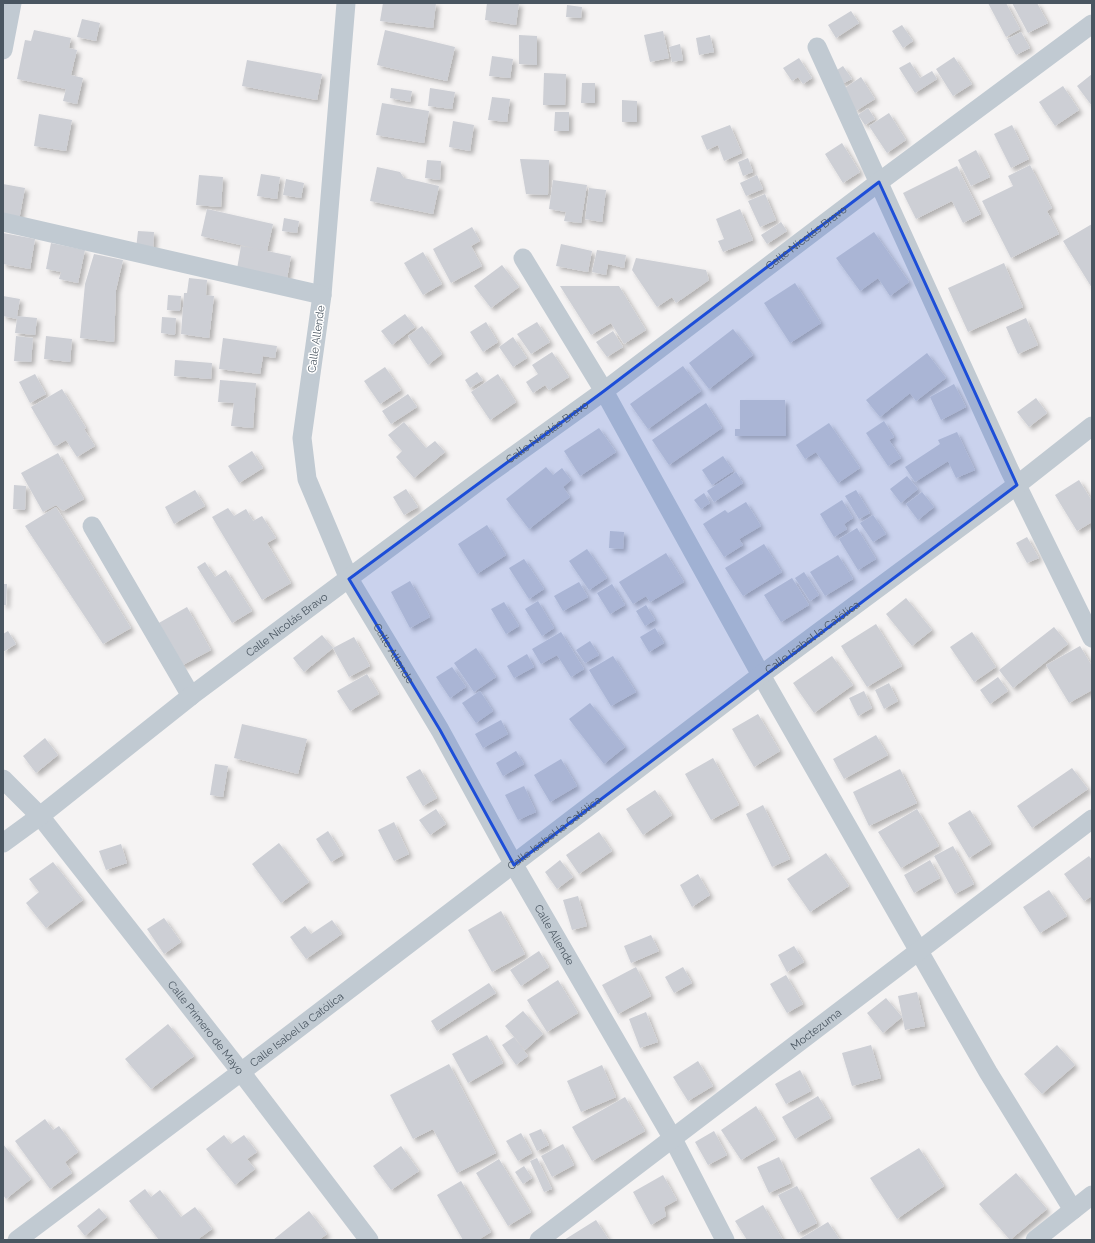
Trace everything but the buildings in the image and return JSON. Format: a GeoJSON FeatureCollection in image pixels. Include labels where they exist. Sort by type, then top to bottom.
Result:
{"type":"FeatureCollection","features":[{"type":"Feature","properties":{"kind":"street"},"geometry":{"type":"LineString","coordinates":[[3,50],[12,3]]}},
{"type":"Feature","properties":{"kind":"street","name":"Calle Allende"},"geometry":{"type":"LineString","coordinates":[[346,3],[322,295],[302,438],[307,479],[350,579],[440,730],[514,865],[673,1139],[726,1240]]}},
{"type":"Feature","properties":{"kind":"street","name":"Calle Nicolás Bravo"},"geometry":{"type":"LineString","coordinates":[[3,843],[40,816],[191,696],[350,579],[487,475],[604,391],[879,182],[1092,24]]}},
{"type":"Feature","properties":{"kind":"street"},"geometry":{"type":"LineString","coordinates":[[817,47],[1017,485],[1092,638]]}},
{"type":"Feature","properties":{"kind":"street"},"geometry":{"type":"LineString","coordinates":[[3,222],[322,295]]}},
{"type":"Feature","properties":{"kind":"street"},"geometry":{"type":"LineString","coordinates":[[523,258],[604,391],[761,675],[988,1072],[1073,1210]]}},
{"type":"Feature","properties":{"kind":"street","name":"Calle Isabel la Católica"},"geometry":{"type":"LineString","coordinates":[[17,1240],[514,865],[761,675],[1017,485],[1092,426]]}},
{"type":"Feature","properties":{"kind":"street"},"geometry":{"type":"LineString","coordinates":[[92,526],[191,696]]}},
{"type":"Feature","properties":{"kind":"street","name":"Calle Primero de Mayo"},"geometry":{"type":"LineString","coordinates":[[3,778],[40,816],[241,1072],[369,1240]]}},
{"type":"Feature","properties":{"kind":"street","name":"Moctezuma"},"geometry":{"type":"LineString","coordinates":[[539,1240],[1092,819]]}},
{"type":"Feature","properties":{"kind":"street"},"geometry":{"type":"LineString","coordinates":[[1035,1240],[1092,1195]]}},
{"type":"Feature","properties":{"kind":"highlighted area"},"geometry":{"type":"Polygon","coordinates":[[[879,182],[1017,485],[514,865],[440,730],[349,579],[604,391],[879,182]]]}}]}
